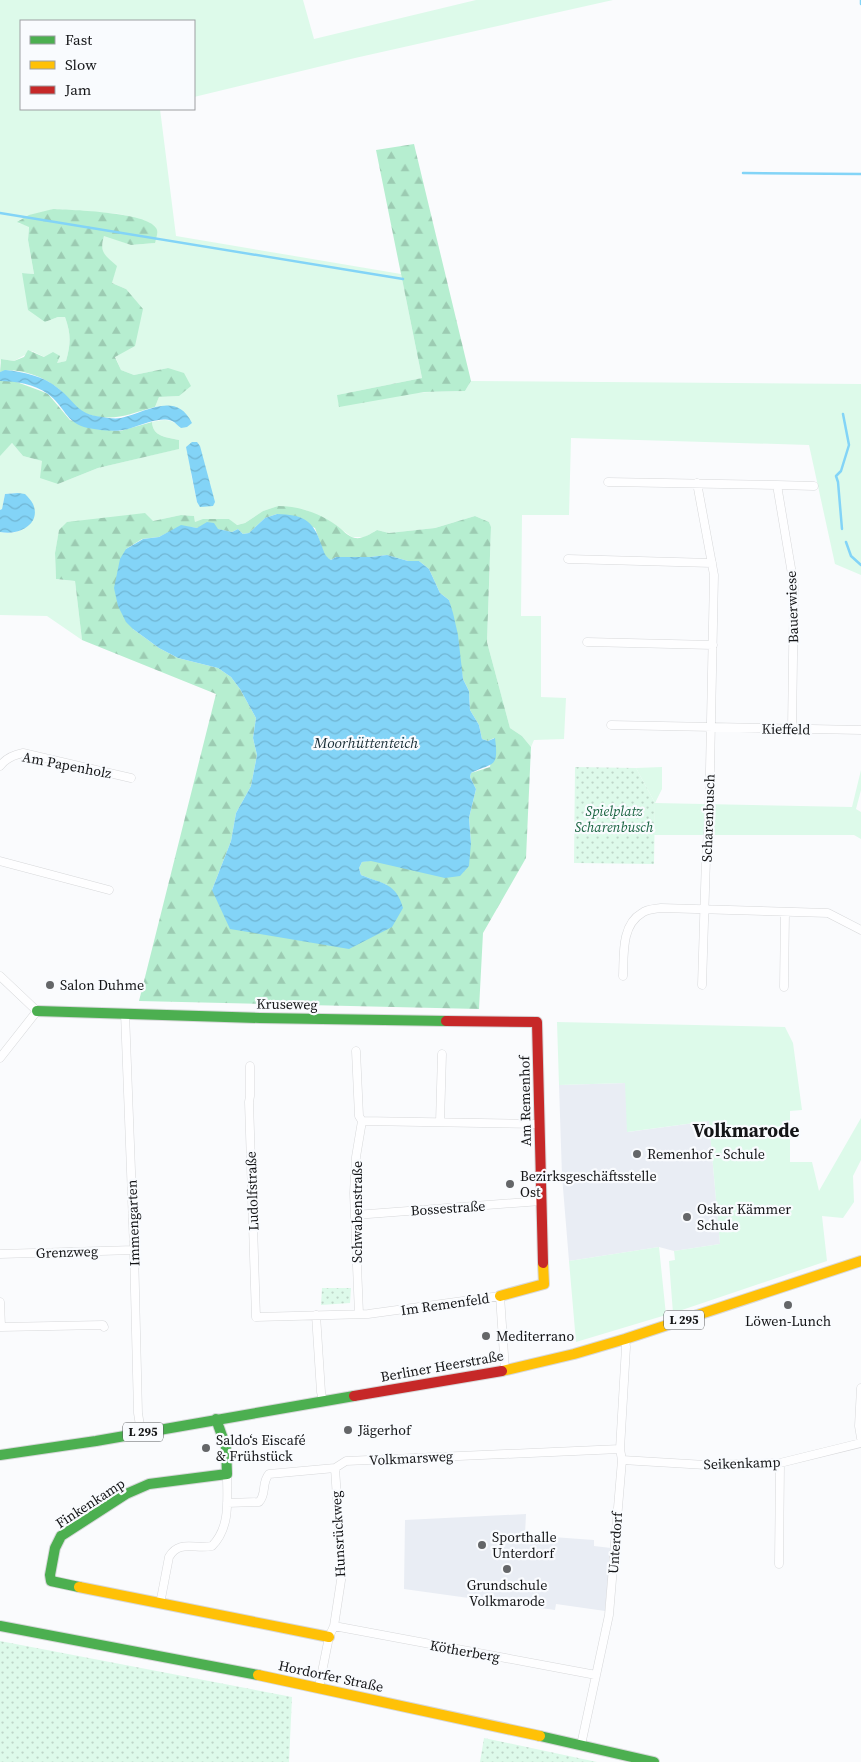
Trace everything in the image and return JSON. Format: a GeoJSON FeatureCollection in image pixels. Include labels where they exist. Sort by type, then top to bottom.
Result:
{"type":"FeatureCollection","features":[{"type":"Feature","properties":{"kind":"main road","name":"Kruseweg"},"geometry":{"type":"LineString","coordinates":[[37,1011],[537,1022]]}},
{"type":"Feature","properties":{"kind":"main road","name":"Am Remenhof"},"geometry":{"type":"LineString","coordinates":[[500,1296],[544,1284],[540,1201],[537,1022]]}},
{"type":"Feature","properties":{"kind":"main road","name":"Berliner Heerstraße"},"geometry":{"type":"LineString","coordinates":[[2,1458],[16,1453],[505,1370],[574,1354],[624,1339],[861,1261]]}},
{"type":"Feature","properties":{"kind":"main road"},"geometry":{"type":"LineString","coordinates":[[216,1419],[226,1447],[227,1474]]}},
{"type":"Feature","properties":{"kind":"main road","name":"Finkenkamp"},"geometry":{"type":"LineString","coordinates":[[227,1474],[177,1479],[142,1486],[126,1494],[65,1532],[59,1540],[50,1575],[51,1581],[329,1637]]}},
{"type":"Feature","properties":{"kind":"main road","name":"Hordorfer Straße"},"geometry":{"type":"LineString","coordinates":[[0,1626],[320,1687],[654,1762]]}},
{"type":"Feature","properties":{"kind":"street"},"geometry":{"type":"LineString","coordinates":[[608,482],[814,486]]}},
{"type":"Feature","properties":{"kind":"street","name":"Scharenbusch"},"geometry":{"type":"LineString","coordinates":[[697,483],[714,576],[709,818],[702,985]]}},
{"type":"Feature","properties":{"kind":"street","name":"Bauerwiese"},"geometry":{"type":"LineString","coordinates":[[777,485],[794,586],[792,729]]}},
{"type":"Feature","properties":{"kind":"street"},"geometry":{"type":"LineString","coordinates":[[568,559],[712,562]]}},
{"type":"Feature","properties":{"kind":"street"},"geometry":{"type":"LineString","coordinates":[[587,642],[713,645]]}},
{"type":"Feature","properties":{"kind":"street"},"geometry":{"type":"LineString","coordinates":[[611,725],[710,727]]}},
{"type":"Feature","properties":{"kind":"street","name":"Kieffeld"},"geometry":{"type":"LineString","coordinates":[[710,727],[861,730]]}},
{"type":"Feature","properties":{"kind":"street","name":"Am Papenholz"},"geometry":{"type":"LineString","coordinates":[[1,761],[13,755],[23,753],[131,778]]}},
{"type":"Feature","properties":{"kind":"street"},"geometry":{"type":"LineString","coordinates":[[0,861],[109,890]]}},
{"type":"Feature","properties":{"kind":"street"},"geometry":{"type":"LineString","coordinates":[[623,976],[624,944],[635,919],[641,913],[661,908],[828,913],[861,930]]}},
{"type":"Feature","properties":{"kind":"street"},"geometry":{"type":"LineString","coordinates":[[784,987],[785,912]]}},
{"type":"Feature","properties":{"kind":"street"},"geometry":{"type":"LineString","coordinates":[[0,976],[37,1011],[0,1058]]}},
{"type":"Feature","properties":{"kind":"street","name":"Immengarten"},"geometry":{"type":"LineString","coordinates":[[125,1013],[138,1413],[141,1432]]}},
{"type":"Feature","properties":{"kind":"street","name":"Schwabenstraße"},"geometry":{"type":"LineString","coordinates":[[356,1051],[359,1116],[362,1120],[356,1157],[354,1193],[359,1314]]}},
{"type":"Feature","properties":{"kind":"street"},"geometry":{"type":"LineString","coordinates":[[440,1122],[442,1054]]}},
{"type":"Feature","properties":{"kind":"street","name":"Ludolfstraße"},"geometry":{"type":"LineString","coordinates":[[250,1066],[249,1102],[256,1317]]}},
{"type":"Feature","properties":{"kind":"street"},"geometry":{"type":"LineString","coordinates":[[362,1120],[539,1124]]}},
{"type":"Feature","properties":{"kind":"street","name":"Bossestraße"},"geometry":{"type":"LineString","coordinates":[[355,1215],[540,1201]]}},
{"type":"Feature","properties":{"kind":"street","name":"Grenzweg"},"geometry":{"type":"LineString","coordinates":[[0,1254],[134,1250]]}},
{"type":"Feature","properties":{"kind":"street","name":"Im Remenfeld"},"geometry":{"type":"LineString","coordinates":[[256,1317],[359,1314],[500,1296],[505,1370]]}},
{"type":"Feature","properties":{"kind":"street"},"geometry":{"type":"LineString","coordinates":[[0,1302],[1,1327],[103,1324],[104,1326]]}},
{"type":"Feature","properties":{"kind":"street"},"geometry":{"type":"LineString","coordinates":[[316,1315],[323,1401]]}},
{"type":"Feature","properties":{"kind":"street","name":"Unterdorf"},"geometry":{"type":"LineString","coordinates":[[580,1745],[609,1615],[622,1460],[620,1449],[626,1346],[624,1339]]}},
{"type":"Feature","properties":{"kind":"street"},"geometry":{"type":"LineString","coordinates":[[861,1388],[858,1426],[861,1438]]}},
{"type":"Feature","properties":{"kind":"street","name":"Seikenkamp"},"geometry":{"type":"LineString","coordinates":[[622,1460],[713,1465],[780,1463],[861,1442]]}},
{"type":"Feature","properties":{"kind":"street","name":"Volkmarsweg"},"geometry":{"type":"LineString","coordinates":[[227,1503],[259,1502],[263,1498],[264,1482],[269,1474],[334,1468],[346,1461],[620,1449]]}},
{"type":"Feature","properties":{"kind":"street"},"geometry":{"type":"LineString","coordinates":[[778,1564],[780,1463]]}},
{"type":"Feature","properties":{"kind":"street","name":"Hunsrückweg"},"geometry":{"type":"LineString","coordinates":[[320,1687],[329,1637],[334,1626],[342,1574],[334,1468]]}},
{"type":"Feature","properties":{"kind":"street"},"geometry":{"type":"LineString","coordinates":[[160,1604],[169,1558],[172,1552],[180,1546],[212,1546],[223,1529],[227,1517],[227,1474]]}},
{"type":"Feature","properties":{"kind":"street","name":"Kötherberg"},"geometry":{"type":"LineString","coordinates":[[334,1626],[596,1675]]}},
{"type":"Feature","properties":{"kind":"shaded area","name":"Remenhof - Schule"},"geometry":{"type":"Polygon","coordinates":[[[626,1083],[628,1132],[709,1121],[720,1244],[674,1251],[659,1247],[569,1261],[562,1176],[559,1085],[626,1083]]]}},
{"type":"Feature","properties":{"kind":"shaded area","name":"Grundschule Volkmarode"},"geometry":{"type":"Polygon","coordinates":[[[526,1514],[525,1535],[594,1540],[594,1546],[611,1548],[605,1611],[556,1604],[555,1610],[404,1589],[405,1520],[526,1514]]]}},
{"type":"Feature","properties":{"kind":"green space"},"geometry":{"type":"Polygon","coordinates":[[[0,0],[303,0],[314,39],[476,0],[613,0],[355,58],[195,97],[195,20],[20,20],[20,110],[160,110],[176,236],[401,274],[422,378],[337,395],[465,391],[471,381],[861,384],[861,575],[835,564],[809,445],[571,438],[569,515],[522,515],[521,616],[541,616],[541,697],[566,698],[564,739],[534,740],[531,747],[522,736],[510,728],[487,642],[491,528],[489,522],[475,516],[435,528],[389,533],[377,530],[365,537],[352,537],[334,524],[306,510],[278,506],[263,511],[245,523],[236,525],[229,519],[195,522],[194,516],[181,515],[153,521],[59,531],[55,553],[56,579],[75,581],[82,640],[47,616],[0,615],[0,532],[10,533],[19,531],[26,527],[33,519],[18,493],[5,494],[2,509],[0,510],[0,455],[12,443],[23,456],[42,461],[58,484],[98,468],[178,449],[179,440],[165,437],[155,431],[152,422],[167,420],[176,424],[163,406],[155,407],[159,397],[179,396],[168,368],[134,375],[121,370],[115,356],[126,289],[112,283],[116,266],[102,250],[104,235],[131,245],[155,243],[148,222],[120,214],[53,209],[18,223],[29,226],[28,240],[34,274],[22,273],[45,322],[58,317],[65,317],[70,339],[69,349],[66,361],[57,363],[32,351],[14,361],[1,359],[0,363],[0,0]],[[197,442],[191,474],[197,502],[197,442]]]}},
{"type":"Feature","properties":{"kind":"green space"},"geometry":{"type":"Polygon","coordinates":[[[414,144],[471,381],[465,391],[424,392],[339,407],[337,395],[422,378],[376,150],[414,144]]]}},
{"type":"Feature","properties":{"kind":"green space"},"geometry":{"type":"Polygon","coordinates":[[[53,209],[124,215],[139,218],[156,228],[155,243],[131,245],[104,236],[102,246],[104,253],[117,266],[112,283],[126,289],[143,309],[135,346],[115,357],[121,370],[134,375],[168,368],[184,373],[191,386],[179,396],[159,397],[155,407],[131,414],[108,418],[99,417],[81,411],[55,386],[41,378],[24,372],[0,372],[1,359],[14,361],[24,357],[28,350],[44,357],[53,352],[60,356],[57,363],[66,361],[70,339],[65,317],[58,317],[45,322],[28,310],[22,273],[34,274],[28,240],[29,227],[17,222],[29,215],[53,209]]]}},
{"type":"Feature","properties":{"kind":"green space"},"geometry":{"type":"Polygon","coordinates":[[[0,381],[14,381],[48,394],[70,420],[96,429],[120,431],[152,422],[155,431],[158,433],[165,437],[179,440],[179,449],[98,468],[58,484],[40,478],[42,461],[23,456],[12,443],[0,456],[0,381]]]}},
{"type":"Feature","properties":{"kind":"green space"},"geometry":{"type":"Polygon","coordinates":[[[278,506],[294,507],[308,511],[329,521],[347,535],[355,538],[364,537],[377,530],[389,533],[435,528],[475,516],[489,522],[491,527],[487,642],[510,728],[522,736],[531,747],[526,858],[483,933],[479,1009],[139,1001],[216,694],[82,640],[75,581],[56,579],[55,553],[59,530],[67,522],[145,513],[153,521],[181,515],[194,516],[195,522],[203,519],[229,519],[237,525],[245,523],[263,511],[278,506]],[[277,514],[265,518],[249,533],[243,534],[238,529],[232,532],[202,526],[197,528],[181,526],[159,537],[142,539],[126,549],[133,629],[159,648],[178,658],[218,668],[231,677],[256,718],[253,738],[257,755],[251,786],[236,813],[231,841],[212,890],[387,885],[361,875],[359,868],[362,862],[471,843],[469,818],[476,789],[470,777],[471,773],[490,767],[494,738],[488,741],[482,739],[479,725],[470,710],[469,691],[463,679],[449,600],[440,593],[429,569],[419,561],[408,561],[387,555],[336,557],[331,560],[325,557],[315,528],[277,514]]]}},
{"type":"Feature","properties":{"kind":"green space","name":"Spielplatz Scharenbusch"},"geometry":{"type":"Polygon","coordinates":[[[575,767],[636,768],[655,803],[654,864],[574,863],[575,767]]]}},
{"type":"Feature","properties":{"kind":"green space"},"geometry":{"type":"Polygon","coordinates":[[[662,767],[662,789],[655,803],[636,768],[662,767]]]}},
{"type":"Feature","properties":{"kind":"green space"},"geometry":{"type":"Polygon","coordinates":[[[861,770],[861,790],[856,809],[861,812],[861,839],[854,835],[654,835],[655,803],[852,807],[861,770]]]}},
{"type":"Feature","properties":{"kind":"green space"},"geometry":{"type":"Polygon","coordinates":[[[557,1022],[785,1027],[793,1043],[802,1110],[790,1111],[790,1162],[812,1162],[819,1191],[861,1118],[861,1160],[853,1176],[854,1202],[843,1218],[822,1216],[827,1261],[673,1313],[669,1261],[675,1260],[674,1251],[720,1244],[709,1121],[627,1132],[625,1083],[559,1085],[557,1022]]]}},
{"type":"Feature","properties":{"kind":"green space"},"geometry":{"type":"Polygon","coordinates":[[[659,1247],[666,1315],[576,1342],[569,1261],[659,1247]]]}},
{"type":"Feature","properties":{"kind":"green space"},"geometry":{"type":"Polygon","coordinates":[[[322,1288],[351,1288],[350,1303],[321,1305],[322,1288]]]}},
{"type":"Feature","properties":{"kind":"green space"},"geometry":{"type":"Polygon","coordinates":[[[0,1641],[292,1697],[289,1762],[0,1762],[0,1641]]]}},
{"type":"Feature","properties":{"kind":"green space"},"geometry":{"type":"Polygon","coordinates":[[[484,1738],[597,1762],[480,1762],[484,1738]]]}},
{"type":"Feature","properties":{"kind":"water"},"geometry":{"type":"Polygon","coordinates":[[[5,370],[26,373],[47,381],[65,394],[81,410],[93,415],[121,418],[160,406],[169,406],[178,408],[185,413],[192,423],[187,427],[181,428],[172,421],[160,420],[119,431],[88,428],[75,423],[53,398],[43,391],[25,384],[0,381],[0,372],[5,370]]]}},
{"type":"Feature","properties":{"kind":"water"},"geometry":{"type":"Polygon","coordinates":[[[192,442],[197,442],[200,446],[215,502],[213,506],[200,507],[197,502],[186,447],[192,442]]]}},
{"type":"Feature","properties":{"kind":"water"},"geometry":{"type":"Polygon","coordinates":[[[5,494],[25,494],[33,504],[34,518],[31,523],[20,530],[7,533],[0,532],[0,510],[2,509],[5,494]]]}},
{"type":"Feature","properties":{"kind":"water","name":"Moorhüttenteich"},"geometry":{"type":"Polygon","coordinates":[[[277,514],[300,517],[310,524],[318,536],[326,555],[331,560],[336,557],[387,555],[408,561],[419,561],[429,569],[440,593],[449,600],[453,613],[458,635],[463,679],[469,691],[470,710],[479,725],[482,739],[488,741],[495,738],[495,760],[493,763],[471,773],[470,777],[476,789],[469,818],[471,843],[469,866],[460,876],[445,878],[371,861],[362,862],[359,868],[361,875],[392,889],[397,894],[403,908],[392,927],[349,949],[230,929],[212,890],[231,841],[236,813],[251,786],[257,755],[253,738],[256,718],[231,677],[218,668],[178,658],[159,648],[133,629],[126,622],[118,606],[114,588],[120,559],[126,549],[143,539],[159,537],[181,525],[197,528],[207,522],[214,523],[218,529],[232,532],[238,529],[243,534],[249,533],[265,518],[277,514]]]}},
{"type":"Feature","properties":{"kind":"waterway"},"geometry":{"type":"LineString","coordinates":[[743,173],[861,174]]}},
{"type":"Feature","properties":{"kind":"waterway"},"geometry":{"type":"LineString","coordinates":[[0,213],[403,279]]}},
{"type":"Feature","properties":{"kind":"waterway"},"geometry":{"type":"LineString","coordinates":[[842,529],[836,476],[841,471],[849,445],[843,414]]}},
{"type":"Feature","properties":{"kind":"waterway"},"geometry":{"type":"LineString","coordinates":[[846,542],[851,556],[861,565]]}},
{"type":"Feature","properties":{"kind":"traffic: fast"},"geometry":{"type":"LineString","coordinates":[[37,1011],[260,1018],[446,1021]]}},
{"type":"Feature","properties":{"kind":"traffic: fast"},"geometry":{"type":"LineString","coordinates":[[0,1455],[96,1441],[354,1396]]}},
{"type":"Feature","properties":{"kind":"traffic: fast"},"geometry":{"type":"LineString","coordinates":[[79,1587],[51,1581],[50,1575],[55,1548],[61,1536],[126,1494],[149,1484],[227,1474],[226,1447],[216,1419]]}},
{"type":"Feature","properties":{"kind":"traffic: fast"},"geometry":{"type":"LineString","coordinates":[[0,1626],[258,1675]]}},
{"type":"Feature","properties":{"kind":"traffic: fast"},"geometry":{"type":"LineString","coordinates":[[540,1736],[654,1762]]}},
{"type":"Feature","properties":{"kind":"traffic: slow"},"geometry":{"type":"LineString","coordinates":[[502,1371],[574,1354],[625,1339],[861,1261]]}},
{"type":"Feature","properties":{"kind":"traffic: slow"},"geometry":{"type":"LineString","coordinates":[[500,1296],[544,1284],[543,1263]]}},
{"type":"Feature","properties":{"kind":"traffic: slow"},"geometry":{"type":"LineString","coordinates":[[79,1587],[329,1637]]}},
{"type":"Feature","properties":{"kind":"traffic: slow"},"geometry":{"type":"LineString","coordinates":[[258,1675],[540,1736]]}},
{"type":"Feature","properties":{"kind":"traffic: jam"},"geometry":{"type":"LineString","coordinates":[[446,1021],[537,1022],[543,1263]]}},
{"type":"Feature","properties":{"kind":"traffic: jam"},"geometry":{"type":"LineString","coordinates":[[354,1396],[502,1371]]}},
{"type":"Feature","properties":{"kind":"place","name":"Salon Duhme"},"geometry":{"type":"Point","coordinates":[50,985]}},
{"type":"Feature","properties":{"kind":"place","name":"Remenhof - Schule"},"geometry":{"type":"Point","coordinates":[637,1154]}},
{"type":"Feature","properties":{"kind":"place","name":"Bezirksgeschäftsstelle Ost"},"geometry":{"type":"Point","coordinates":[510,1184]}},
{"type":"Feature","properties":{"kind":"place","name":"Oskar Kämmer Schule"},"geometry":{"type":"Point","coordinates":[687,1217]}},
{"type":"Feature","properties":{"kind":"place","name":"Löwen-Lunch"},"geometry":{"type":"Point","coordinates":[788,1305]}},
{"type":"Feature","properties":{"kind":"place","name":"Mediterrano"},"geometry":{"type":"Point","coordinates":[486,1336]}},
{"type":"Feature","properties":{"kind":"place","name":"Jägerhof"},"geometry":{"type":"Point","coordinates":[348,1430]}},
{"type":"Feature","properties":{"kind":"place","name":"Saldo‘s Eiscafé & Frühstück"},"geometry":{"type":"Point","coordinates":[206,1448]}},
{"type":"Feature","properties":{"kind":"place","name":"Sporthalle Unterdorf"},"geometry":{"type":"Point","coordinates":[482,1545]}},
{"type":"Feature","properties":{"kind":"place","name":"Grundschule Volkmarode"},"geometry":{"type":"Point","coordinates":[507,1569]}},
{"type":"Feature","properties":{"kind":"district","name":"Volkmarode"},"geometry":{"type":"Point","coordinates":[746,1130]}}]}
